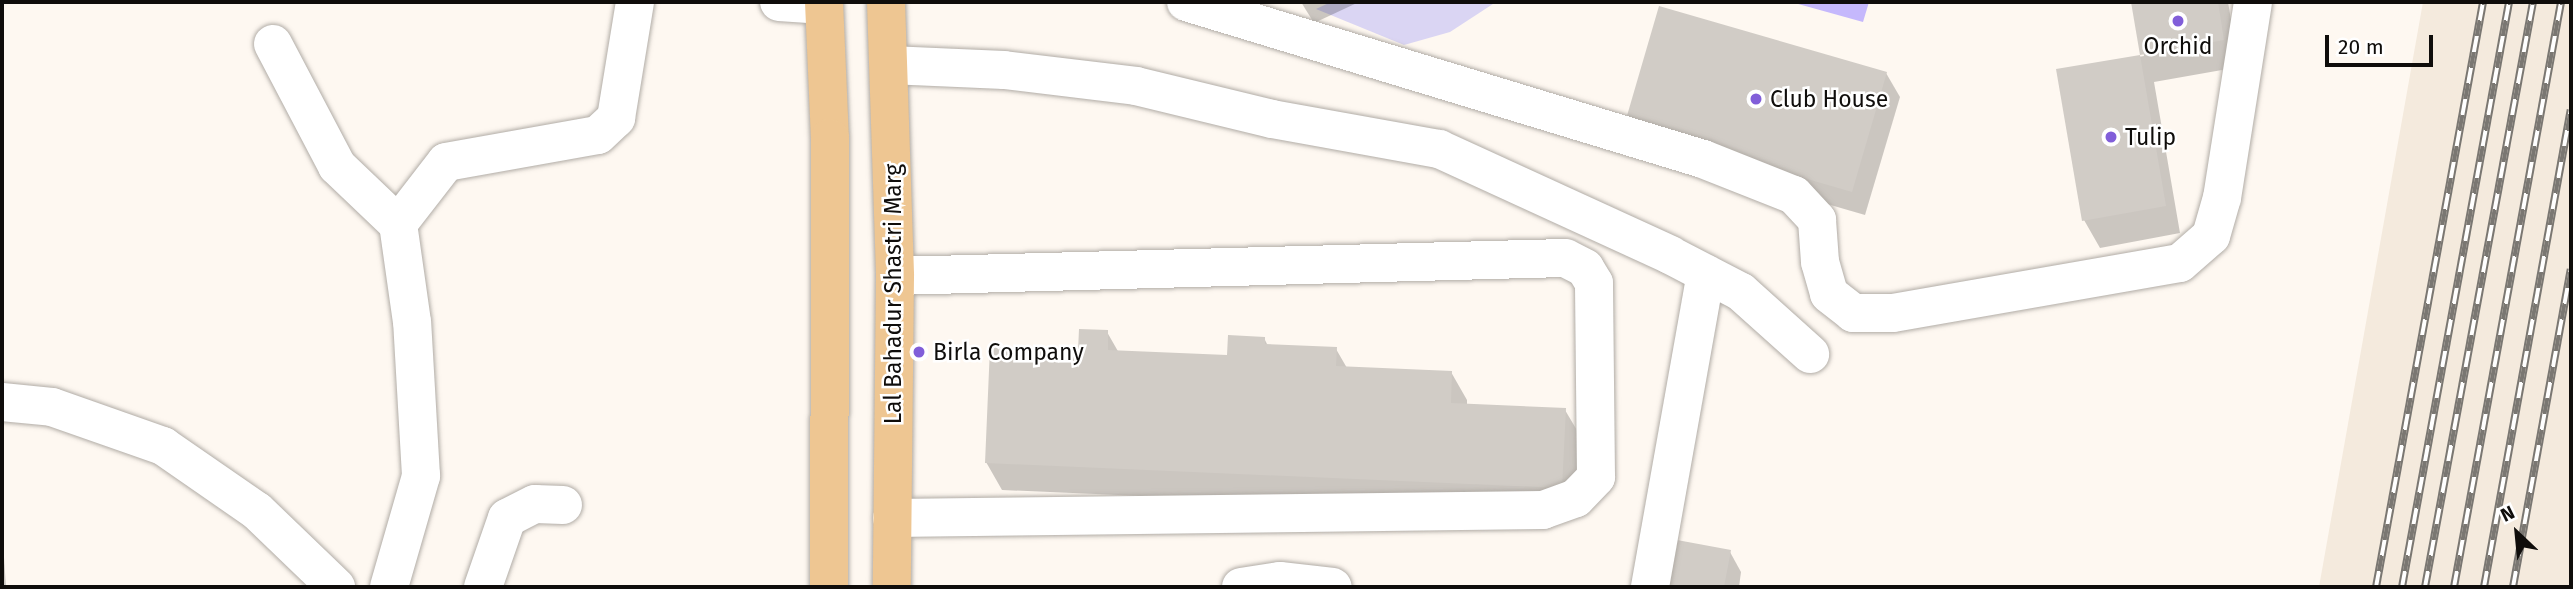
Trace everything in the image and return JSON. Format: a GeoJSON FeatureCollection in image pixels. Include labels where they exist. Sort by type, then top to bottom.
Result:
{"type":"FeatureCollection","features":[{"type":"Feature","properties":{"kind":"main road","name":"Lal Bahadur Shastri Marg"},"geometry":{"type":"LineString","coordinates":[[886,2],[895,276],[892,587]]}},
{"type":"Feature","properties":{"kind":"main road"},"geometry":{"type":"LineString","coordinates":[[824,3],[830,138],[829,587]]}},
{"type":"Feature","properties":{"kind":"street"},"geometry":{"type":"LineString","coordinates":[[398,224],[446,162],[598,135],[617,118],[635,2]]}},
{"type":"Feature","properties":{"kind":"street"},"geometry":{"type":"LineString","coordinates":[[779,2],[824,3]]}},
{"type":"Feature","properties":{"kind":"street"},"geometry":{"type":"LineString","coordinates":[[1186,2],[1703,159],[1794,195],[1817,220],[1820,262],[1829,294],[1853,313],[1893,313],[2180,263],[2211,236],[2222,198],[2253,2]]}},
{"type":"Feature","properties":{"kind":"street"},"geometry":{"type":"LineString","coordinates":[[274,44],[337,166],[398,224],[412,322],[421,476],[390,587]]}},
{"type":"Feature","properties":{"kind":"street"},"geometry":{"type":"LineString","coordinates":[[889,65],[1004,70],[1136,86],[1272,119],[1439,149],[1741,292],[1810,354]]}},
{"type":"Feature","properties":{"kind":"street"},"geometry":{"type":"LineString","coordinates":[[892,517],[1543,510],[1576,498],[1596,477],[1594,283],[1585,268],[1565,258],[895,276]]}},
{"type":"Feature","properties":{"kind":"street"},"geometry":{"type":"LineString","coordinates":[[1650,587],[1706,274]]}},
{"type":"Feature","properties":{"kind":"street"},"geometry":{"type":"LineString","coordinates":[[2,402],[52,407],[163,446],[257,511],[336,587]]}},
{"type":"Feature","properties":{"kind":"street"},"geometry":{"type":"LineString","coordinates":[[484,587],[507,519],[535,504],[562,505]]}},
{"type":"Feature","properties":{"kind":"street"},"geometry":{"type":"LineString","coordinates":[[1241,587],[1280,581],[1333,587]]}},
{"type":"Feature","properties":{"kind":"shaded area"},"geometry":{"type":"Polygon","coordinates":[[[1331,2],[1496,2],[1450,32],[1404,45],[1316,9],[1331,2]]]}},
{"type":"Feature","properties":{"kind":"shaded area"},"geometry":{"type":"Polygon","coordinates":[[[1791,2],[1869,2],[1863,22],[1791,2]]]}},
{"type":"Feature","properties":{"kind":"shaded area"},"geometry":{"type":"Polygon","coordinates":[[[2423,2],[2571,2],[2571,587],[2319,587],[2423,2]]]}},
{"type":"Feature","properties":{"kind":"building","name":"Orchid"},"geometry":{"type":"Polygon","coordinates":[[[2131,2],[2218,2],[2224,40],[2140,55],[2131,2]]]}},
{"type":"Feature","properties":{"kind":"building","name":"Club House"},"geometry":{"type":"Polygon","coordinates":[[[1659,6],[1887,72],[1852,192],[1624,126],[1659,6]]]}},
{"type":"Feature","properties":{"kind":"building","name":"Tulip"},"geometry":{"type":"Polygon","coordinates":[[[2140,55],[2166,206],[2082,221],[2056,69],[2140,55]]]}},
{"type":"Feature","properties":{"kind":"building"},"geometry":{"type":"Polygon","coordinates":[[[1079,329],[1108,330],[1108,350],[1227,355],[1228,335],[1265,337],[1265,344],[1337,347],[1336,366],[1452,371],[1451,403],[1566,408],[1562,488],[985,463],[990,347],[1078,351],[1079,329]]]}},
{"type":"Feature","properties":{"kind":"building"},"geometry":{"type":"Polygon","coordinates":[[[1677,540],[1731,550],[1724,587],[1668,587],[1677,540]]]}},
{"type":"Feature","properties":{"kind":"railway"},"geometry":{"type":"LineString","coordinates":[[2376,587],[2483,2]]}},
{"type":"Feature","properties":{"kind":"railway"},"geometry":{"type":"LineString","coordinates":[[2402,587],[2509,2]]}},
{"type":"Feature","properties":{"kind":"railway"},"geometry":{"type":"LineString","coordinates":[[2425,587],[2533,2]]}},
{"type":"Feature","properties":{"kind":"railway"},"geometry":{"type":"LineString","coordinates":[[2454,587],[2561,2]]}},
{"type":"Feature","properties":{"kind":"railway"},"geometry":{"type":"LineString","coordinates":[[2484,587],[2571,110]]}},
{"type":"Feature","properties":{"kind":"railway"},"geometry":{"type":"LineString","coordinates":[[2513,587],[2571,269]]}},
{"type":"Feature","properties":{"kind":"place","name":"Orchid"},"geometry":{"type":"Point","coordinates":[2178,21]}},
{"type":"Feature","properties":{"kind":"place","name":"Club House"},"geometry":{"type":"Point","coordinates":[1756,99]}},
{"type":"Feature","properties":{"kind":"place","name":"Tulip"},"geometry":{"type":"Point","coordinates":[2111,137]}},
{"type":"Feature","properties":{"kind":"place","name":"Birla Company"},"geometry":{"type":"Point","coordinates":[919,352]}}]}
